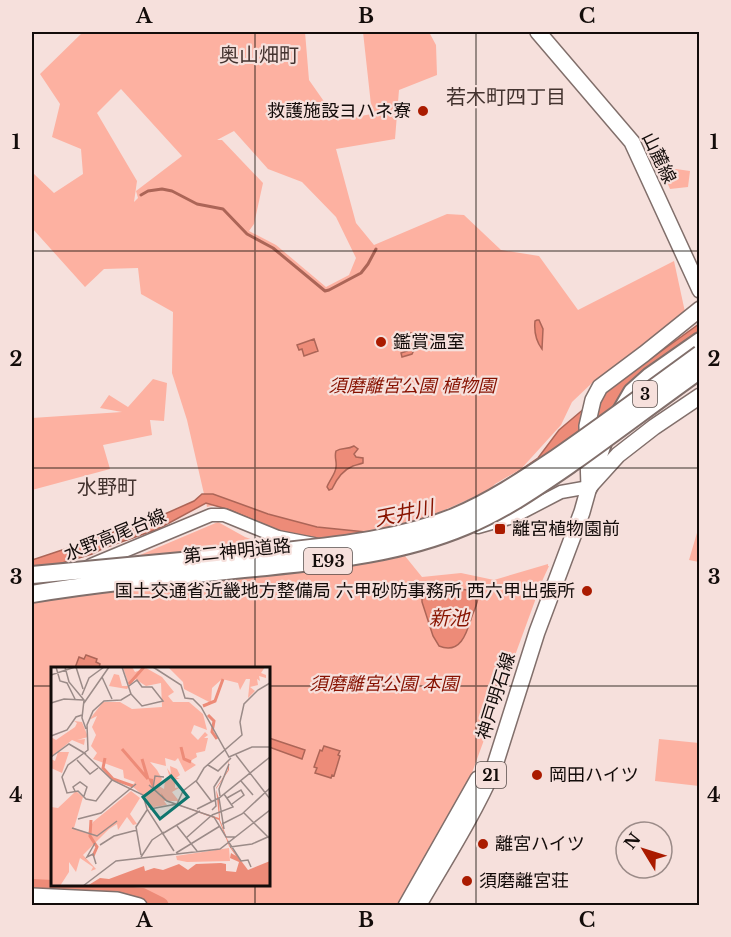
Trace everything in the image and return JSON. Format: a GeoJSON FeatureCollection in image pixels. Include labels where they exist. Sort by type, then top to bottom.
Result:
{"type":"FeatureCollection","features":[{"type":"Feature","properties":{"kind":"highway"},"geometry":{"type":"LineString","coordinates":[[589,487],[604,440],[632,392],[650,376],[699,341]]}},
{"type":"Feature","properties":{"kind":"highway","name":"3"},"geometry":{"type":"LineString","coordinates":[[592,433],[699,354]]}},
{"type":"Feature","properties":{"kind":"highway","name":"3"},"geometry":{"type":"LineString","coordinates":[[592,433],[699,370]]}},
{"type":"Feature","properties":{"kind":"highway","name":"第二神明道路"},"geometry":{"type":"LineString","coordinates":[[32,574],[316,548],[404,533],[454,517],[484,503],[592,433]]}},
{"type":"Feature","properties":{"kind":"highway","name":"第二神明道路"},"geometry":{"type":"LineString","coordinates":[[32,594],[76,586],[330,561],[412,546],[491,515],[543,483],[592,433]]}},
{"type":"Feature","properties":{"kind":"main road","name":"山麓線"},"geometry":{"type":"LineString","coordinates":[[538,32],[632,142],[699,290]]}},
{"type":"Feature","properties":{"kind":"main road","name":"神戸明石線"},"geometry":{"type":"LineString","coordinates":[[418,906],[486,788],[494,768],[537,632],[580,519],[589,487],[592,405],[600,387],[699,309]]}},
{"type":"Feature","properties":{"kind":"main road","name":"神戸明石線"},"geometry":{"type":"LineString","coordinates":[[589,487],[618,455],[699,396]]}},
{"type":"Feature","properties":{"kind":"main road"},"geometry":{"type":"LineString","coordinates":[[406,906],[475,787],[506,703],[537,632]]}},
{"type":"Feature","properties":{"kind":"main road"},"geometry":{"type":"LineString","coordinates":[[430,906],[501,772],[526,689],[537,632]]}},
{"type":"Feature","properties":{"kind":"main road"},"geometry":{"type":"LineString","coordinates":[[32,896],[117,900],[139,906]]}},
{"type":"Feature","properties":{"kind":"street","name":"水野高尾台線"},"geometry":{"type":"LineString","coordinates":[[32,587],[211,515],[224,515],[278,537],[345,551],[444,536],[513,517],[561,492],[589,487]]}},
{"type":"Feature","properties":{"kind":"green space","name":"須磨離宮公園 植物園"},"geometry":{"type":"Polygon","coordinates":[[[83,32],[305,32],[309,80],[337,120],[372,114],[363,32],[429,32],[436,45],[437,75],[399,90],[395,139],[336,149],[356,223],[374,245],[447,214],[464,215],[501,250],[539,256],[578,310],[674,261],[685,312],[592,383],[572,402],[561,425],[521,469],[495,484],[490,490],[406,527],[320,536],[219,504],[207,507],[187,420],[172,373],[173,312],[141,294],[138,268],[104,269],[85,287],[32,228],[32,173],[54,193],[83,174],[81,149],[52,137],[60,104],[40,74],[83,32]],[[121,89],[97,113],[137,181],[134,202],[138,198],[136,191],[182,156],[121,89]],[[234,131],[217,140],[222,140],[263,183],[254,224],[249,231],[276,245],[326,287],[349,275],[356,258],[336,217],[302,182],[268,169],[234,131]]]}},
{"type":"Feature","properties":{"kind":"green space"},"geometry":{"type":"Polygon","coordinates":[[[676,169],[690,171],[688,187],[670,189],[664,175],[676,169]]]}},
{"type":"Feature","properties":{"kind":"green space"},"geometry":{"type":"Polygon","coordinates":[[[153,379],[167,383],[164,421],[150,420],[152,435],[103,445],[110,469],[32,490],[32,418],[122,412],[100,408],[109,395],[128,407],[153,379]]]}},
{"type":"Feature","properties":{"kind":"green space","name":"須磨離宮公園 本園"},"geometry":{"type":"Polygon","coordinates":[[[218,522],[245,537],[323,566],[405,556],[422,577],[461,573],[494,580],[548,564],[549,566],[469,781],[399,905],[156,906],[141,900],[32,891],[32,593],[67,586],[218,522]]]}},
{"type":"Feature","properties":{"kind":"green space"},"geometry":{"type":"Polygon","coordinates":[[[699,526],[700,562],[689,560],[699,526]]]}},
{"type":"Feature","properties":{"kind":"green space"},"geometry":{"type":"Polygon","coordinates":[[[659,739],[699,743],[699,786],[655,781],[659,739]]]}},
{"type":"Feature","properties":{"kind":"water"},"geometry":{"type":"Polygon","coordinates":[[[537,320],[543,329],[542,349],[535,332],[535,321],[537,320]]]}},
{"type":"Feature","properties":{"kind":"water"},"geometry":{"type":"Polygon","coordinates":[[[699,324],[699,345],[551,470],[367,544],[314,538],[279,531],[230,510],[206,503],[158,529],[92,554],[32,572],[32,560],[80,544],[90,538],[140,525],[194,501],[202,494],[213,494],[268,514],[317,527],[366,532],[406,528],[490,491],[538,458],[559,430],[599,396],[699,324]]]}},
{"type":"Feature","properties":{"kind":"water"},"geometry":{"type":"Polygon","coordinates":[[[411,333],[416,346],[412,354],[402,357],[401,353],[407,351],[398,337],[411,333]]]}},
{"type":"Feature","properties":{"kind":"water"},"geometry":{"type":"Polygon","coordinates":[[[314,339],[318,351],[304,356],[302,349],[299,350],[297,345],[314,339]]]}},
{"type":"Feature","properties":{"kind":"water"},"geometry":{"type":"Polygon","coordinates":[[[354,446],[358,449],[354,454],[356,457],[363,458],[363,463],[346,470],[329,490],[327,487],[336,469],[336,451],[354,446]]]}},
{"type":"Feature","properties":{"kind":"water","name":"新池"},"geometry":{"type":"Polygon","coordinates":[[[460,589],[478,593],[468,629],[458,645],[447,648],[439,646],[433,636],[422,597],[429,593],[440,599],[460,589]]]}},
{"type":"Feature","properties":{"kind":"water"},"geometry":{"type":"Polygon","coordinates":[[[86,655],[97,659],[99,667],[75,667],[79,657],[84,659],[86,655]]]}},
{"type":"Feature","properties":{"kind":"water"},"geometry":{"type":"Polygon","coordinates":[[[270,738],[305,750],[302,759],[270,747],[270,738]]]}},
{"type":"Feature","properties":{"kind":"water"},"geometry":{"type":"Polygon","coordinates":[[[324,746],[340,751],[334,776],[332,775],[331,778],[315,773],[317,768],[314,767],[320,750],[322,751],[324,746]]]}},
{"type":"Feature","properties":{"kind":"waterway"},"geometry":{"type":"LineString","coordinates":[[141,195],[148,191],[162,189],[172,191],[197,204],[223,209],[247,234],[273,248],[325,291],[361,273],[376,249]]}},
{"type":"Feature","properties":{"kind":"waterway"},"geometry":{"type":"LineString","coordinates":[[32,888],[142,897],[160,906]]}},
{"type":"Feature","properties":{"kind":"place","name":"救護施設ヨハネ寮"},"geometry":{"type":"Point","coordinates":[423,111]}},
{"type":"Feature","properties":{"kind":"place","name":"鑑賞温室"},"geometry":{"type":"Point","coordinates":[381,342]}},
{"type":"Feature","properties":{"kind":"place","name":"離宮植物園前"},"geometry":{"type":"Point","coordinates":[500,529]}},
{"type":"Feature","properties":{"kind":"place","name":"国土交通省近畿地方整備局 六甲砂防事務所 西六甲出張所"},"geometry":{"type":"Point","coordinates":[587,591]}},
{"type":"Feature","properties":{"kind":"place","name":"岡田ハイツ"},"geometry":{"type":"Point","coordinates":[537,775]}},
{"type":"Feature","properties":{"kind":"place","name":"離宮ハイツ"},"geometry":{"type":"Point","coordinates":[483,844]}},
{"type":"Feature","properties":{"kind":"place","name":"須磨離宮荘"},"geometry":{"type":"Point","coordinates":[467,881]}},
{"type":"Feature","properties":{"kind":"district","name":"奥山畑町"},"geometry":{"type":"Point","coordinates":[259,55]}},
{"type":"Feature","properties":{"kind":"district","name":"若木町四丁目"},"geometry":{"type":"Point","coordinates":[506,97]}},
{"type":"Feature","properties":{"kind":"district","name":"水野町"},"geometry":{"type":"Point","coordinates":[107,487]}},
{"type":"Feature","properties":{"kind":"water label","name":"天井川"},"geometry":{"type":"Point","coordinates":[404,513]}}]}
